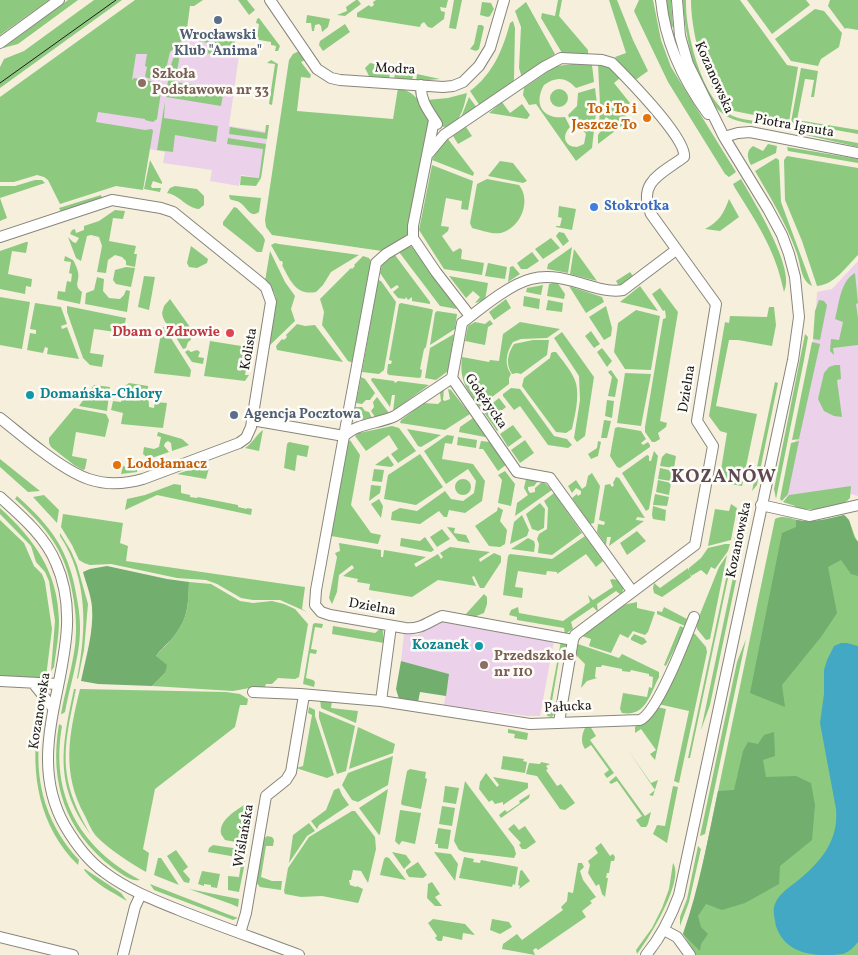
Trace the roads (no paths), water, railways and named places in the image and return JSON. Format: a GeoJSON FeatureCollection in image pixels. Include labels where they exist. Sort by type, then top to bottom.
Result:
{"type":"FeatureCollection","features":[{"type":"Feature","properties":{"kind":"street"},"geometry":{"type":"LineString","coordinates":[[0,43],[59,0]]}},
{"type":"Feature","properties":{"kind":"street","name":"Modra"},"geometry":{"type":"LineString","coordinates":[[270,0],[310,61],[324,75],[340,80],[454,86],[471,76],[490,48],[504,0]]}},
{"type":"Feature","properties":{"kind":"street","name":"Kozanowska"},"geometry":{"type":"LineString","coordinates":[[646,955],[664,930],[672,914],[683,876],[796,340],[799,317],[793,270],[782,235],[724,137],[696,98],[675,57],[664,22],[661,0]]}},
{"type":"Feature","properties":{"kind":"street","name":"Kozanowska"},"geometry":{"type":"LineString","coordinates":[[677,0],[678,22],[685,54],[724,137]]}},
{"type":"Feature","properties":{"kind":"street","name":"Dzielna"},"geometry":{"type":"LineString","coordinates":[[413,238],[376,262],[325,537],[315,600],[318,608],[330,615],[391,626],[415,629],[429,624],[442,616],[573,640],[578,631],[695,545],[713,446],[696,420],[716,304],[651,214],[646,198],[650,182],[684,157],[684,150],[672,130],[622,73],[612,63],[602,60],[561,58],[544,67],[444,135]]}},
{"type":"Feature","properties":{"kind":"street"},"geometry":{"type":"LineString","coordinates":[[421,85],[421,96],[424,103],[444,135],[429,153]]}},
{"type":"Feature","properties":{"kind":"street"},"geometry":{"type":"LineString","coordinates":[[434,120],[429,153],[413,226],[413,238],[470,316]]}},
{"type":"Feature","properties":{"kind":"street","name":"Piotra Ignuta"},"geometry":{"type":"LineString","coordinates":[[724,137],[750,132],[858,153]]}},
{"type":"Feature","properties":{"kind":"street","name":"Kolista"},"geometry":{"type":"LineString","coordinates":[[0,237],[112,200],[162,208],[173,212],[262,284],[269,295],[270,310],[252,420],[246,438],[240,443],[128,483],[109,484],[94,482],[74,474],[0,418]]}},
{"type":"Feature","properties":{"kind":"street","name":"Gołężycka"},"geometry":{"type":"LineString","coordinates":[[632,591],[550,478],[517,472],[452,378],[462,322],[518,284],[532,278],[559,277],[601,289],[623,290],[676,250]]}},
{"type":"Feature","properties":{"kind":"street"},"geometry":{"type":"LineString","coordinates":[[252,420],[344,436],[354,428],[395,416],[452,378]]}},
{"type":"Feature","properties":{"kind":"street","name":"Kozanowska"},"geometry":{"type":"LineString","coordinates":[[0,497],[36,532],[49,550],[60,573],[65,597],[67,626],[65,654],[53,708],[48,746],[48,777],[52,796],[63,821],[75,841],[92,862],[115,880],[141,894],[299,955]]}},
{"type":"Feature","properties":{"kind":"street"},"geometry":{"type":"LineString","coordinates":[[761,505],[810,516],[858,505]]}},
{"type":"Feature","properties":{"kind":"street","name":"Pałucka"},"geometry":{"type":"LineString","coordinates":[[253,692],[382,700],[530,724],[644,718],[658,698],[694,617]]}},
{"type":"Feature","properties":{"kind":"street"},"geometry":{"type":"LineString","coordinates":[[382,700],[391,626]]}},
{"type":"Feature","properties":{"kind":"street"},"geometry":{"type":"LineString","coordinates":[[559,722],[573,640]]}},
{"type":"Feature","properties":{"kind":"street"},"geometry":{"type":"LineString","coordinates":[[0,681],[58,684]]}},
{"type":"Feature","properties":{"kind":"street"},"geometry":{"type":"LineString","coordinates":[[32,683],[53,708]]}},
{"type":"Feature","properties":{"kind":"street","name":"Wiślańska"},"geometry":{"type":"LineString","coordinates":[[240,933],[246,913],[266,796],[286,780],[291,772],[304,695]]}},
{"type":"Feature","properties":{"kind":"street"},"geometry":{"type":"LineString","coordinates":[[123,955],[135,907],[141,894]]}},
{"type":"Feature","properties":{"kind":"street"},"geometry":{"type":"LineString","coordinates":[[664,930],[677,938],[690,955]]}},
{"type":"Feature","properties":{"kind":"street"},"geometry":{"type":"LineString","coordinates":[[0,937],[73,955]]}},
{"type":"Feature","properties":{"kind":"water"},"geometry":{"type":"Polygon","coordinates":[[[841,643],[858,646],[858,942],[843,954],[816,955],[801,952],[784,940],[776,926],[774,909],[775,903],[780,896],[805,875],[820,859],[831,841],[834,831],[836,809],[820,723],[824,694],[824,670],[834,646],[841,643]]]}},
{"type":"Feature","properties":{"kind":"tram line"},"geometry":{"type":"LineString","coordinates":[[0,83],[116,0]]}},
{"type":"Feature","properties":{"kind":"place","name":"Wrocławski Klub \"Anima\""},"geometry":{"type":"Point","coordinates":[218,20]}},
{"type":"Feature","properties":{"kind":"place","name":"Szkoła Podstawowa nr 33"},"geometry":{"type":"Point","coordinates":[142,83]}},
{"type":"Feature","properties":{"kind":"place","name":"To i To i Jeszcze To"},"geometry":{"type":"Point","coordinates":[647,118]}},
{"type":"Feature","properties":{"kind":"place","name":"Stokrotka"},"geometry":{"type":"Point","coordinates":[594,207]}},
{"type":"Feature","properties":{"kind":"place","name":"Dbam o Zdrowie"},"geometry":{"type":"Point","coordinates":[230,333]}},
{"type":"Feature","properties":{"kind":"place","name":"Domańska-Chlory"},"geometry":{"type":"Point","coordinates":[30,395]}},
{"type":"Feature","properties":{"kind":"place","name":"Agencja Pocztowa"},"geometry":{"type":"Point","coordinates":[234,415]}},
{"type":"Feature","properties":{"kind":"place","name":"Lodołamacz"},"geometry":{"type":"Point","coordinates":[117,465]}},
{"type":"Feature","properties":{"kind":"place","name":"Kozanek"},"geometry":{"type":"Point","coordinates":[479,646]}},
{"type":"Feature","properties":{"kind":"place","name":"Przedszkole nr 110"},"geometry":{"type":"Point","coordinates":[484,665]}},
{"type":"Feature","properties":{"kind":"district","name":"KOZANÓW"},"geometry":{"type":"Point","coordinates":[724,479]}}]}
